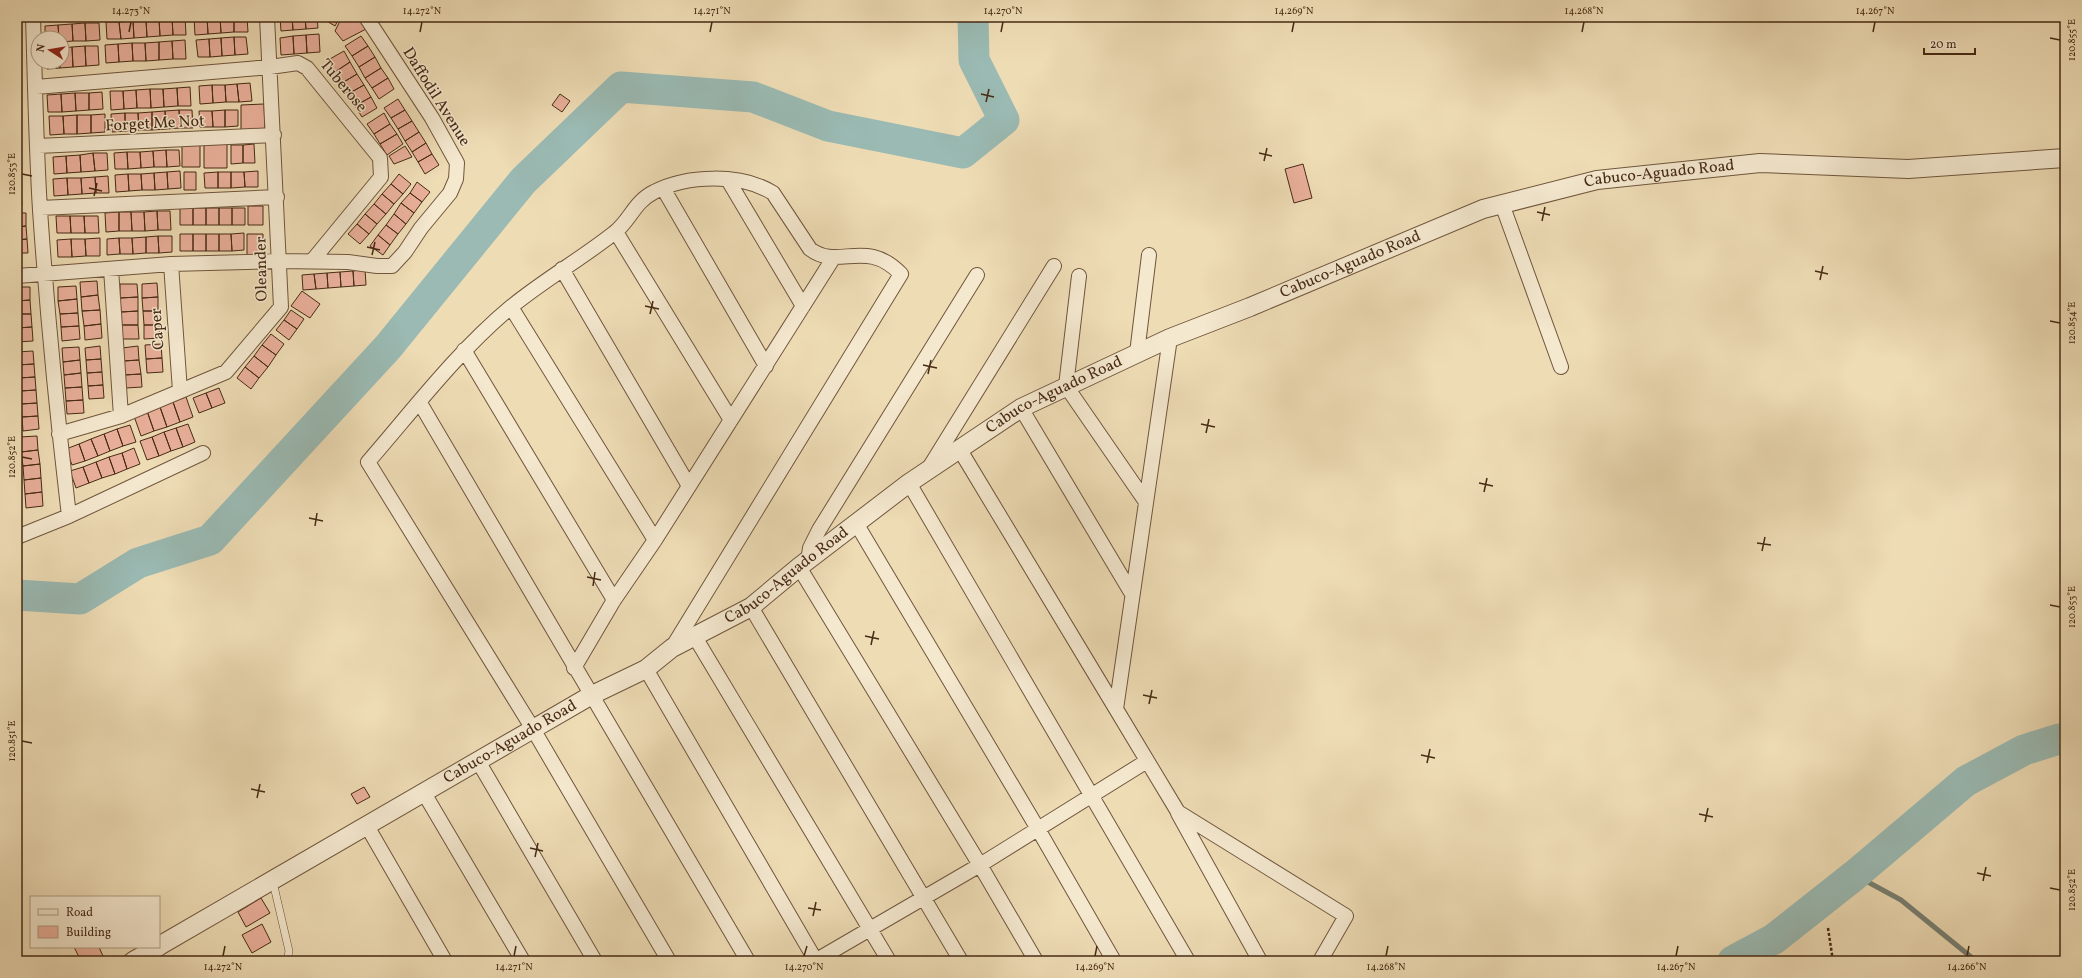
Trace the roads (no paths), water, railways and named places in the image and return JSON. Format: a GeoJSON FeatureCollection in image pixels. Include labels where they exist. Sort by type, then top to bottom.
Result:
{"type":"FeatureCollection","features":[{"type":"Feature","properties":{"kind":"street"},"geometry":{"type":"LineString","coordinates":[[33,17],[40,208],[59,434],[69,516]]}},
{"type":"Feature","properties":{"kind":"street","name":"Oleander"},"geometry":{"type":"LineString","coordinates":[[59,434],[121,416],[226,372],[281,308],[274,135],[267,17]]}},
{"type":"Feature","properties":{"kind":"street","name":"Daffodil Avenue"},"geometry":{"type":"LineString","coordinates":[[312,261],[348,262],[376,266],[392,266],[406,252],[421,228],[450,193],[456,179],[457,163],[436,124],[366,17]]}},
{"type":"Feature","properties":{"kind":"street","name":"Tuberose"},"geometry":{"type":"LineString","coordinates":[[36,87],[270,67],[298,63],[307,68],[380,158],[381,177],[312,261]]}},
{"type":"Feature","properties":{"kind":"street","name":"Forget Me Not"},"geometry":{"type":"LineString","coordinates":[[38,146],[274,135]]}},
{"type":"Feature","properties":{"kind":"street","name":"Cabuco-Aguado Road"},"geometry":{"type":"LineString","coordinates":[[160,946],[273,882],[590,696],[646,669],[672,648],[751,607],[803,564],[909,483],[1021,408],[1170,338],[1250,307],[1468,214],[1598,180],[1760,163],[1908,169],[2065,158]]}},
{"type":"Feature","properties":{"kind":"street"},"geometry":{"type":"LineString","coordinates":[[669,961],[533,729],[368,462],[464,350],[511,307],[616,232],[639,202],[663,188],[684,180],[728,180],[764,187],[773,193],[810,249],[818,255],[834,257],[859,254],[871,256],[883,259],[901,274],[672,648]]}},
{"type":"Feature","properties":{"kind":"street"},"geometry":{"type":"LineString","coordinates":[[728,180],[803,306]]}},
{"type":"Feature","properties":{"kind":"street"},"geometry":{"type":"LineString","coordinates":[[663,188],[766,366]]}},
{"type":"Feature","properties":{"kind":"street"},"geometry":{"type":"LineString","coordinates":[[40,208],[276,197]]}},
{"type":"Feature","properties":{"kind":"street"},"geometry":{"type":"LineString","coordinates":[[1502,204],[1561,367]]}},
{"type":"Feature","properties":{"kind":"street"},"geometry":{"type":"LineString","coordinates":[[616,232],[731,420]]}},
{"type":"Feature","properties":{"kind":"street"},"geometry":{"type":"LineString","coordinates":[[1137,353],[1149,255]]}},
{"type":"Feature","properties":{"kind":"street"},"geometry":{"type":"LineString","coordinates":[[574,668],[614,600],[655,540],[834,257]]}},
{"type":"Feature","properties":{"kind":"street"},"geometry":{"type":"LineString","coordinates":[[17,276],[171,264],[312,261]]}},
{"type":"Feature","properties":{"kind":"street","name":"Caper"},"geometry":{"type":"LineString","coordinates":[[171,264],[180,392]]}},
{"type":"Feature","properties":{"kind":"street"},"geometry":{"type":"LineString","coordinates":[[927,471],[1054,266]]}},
{"type":"Feature","properties":{"kind":"street"},"geometry":{"type":"LineString","coordinates":[[111,269],[121,416]]}},
{"type":"Feature","properties":{"kind":"street"},"geometry":{"type":"LineString","coordinates":[[562,270],[689,486]]}},
{"type":"Feature","properties":{"kind":"street"},"geometry":{"type":"LineString","coordinates":[[977,275],[819,530],[803,564],[1036,961]]}},
{"type":"Feature","properties":{"kind":"street"},"geometry":{"type":"LineString","coordinates":[[1079,276],[1066,386],[1146,502]]}},
{"type":"Feature","properties":{"kind":"street"},"geometry":{"type":"LineString","coordinates":[[511,307],[655,540]]}},
{"type":"Feature","properties":{"kind":"street"},"geometry":{"type":"LineString","coordinates":[[1116,709],[1170,338]]}},
{"type":"Feature","properties":{"kind":"street"},"geometry":{"type":"LineString","coordinates":[[464,350],[614,600]]}},
{"type":"Feature","properties":{"kind":"street"},"geometry":{"type":"LineString","coordinates":[[420,403],[590,696],[748,961]]}},
{"type":"Feature","properties":{"kind":"street"},"geometry":{"type":"LineString","coordinates":[[1021,408],[1132,594]]}},
{"type":"Feature","properties":{"kind":"street"},"geometry":{"type":"LineString","coordinates":[[960,450],[1116,709],[1134,736],[1147,761],[1178,812],[1260,961]]}},
{"type":"Feature","properties":{"kind":"street"},"geometry":{"type":"LineString","coordinates":[[17,537],[69,516],[203,453]]}},
{"type":"Feature","properties":{"kind":"street"},"geometry":{"type":"LineString","coordinates":[[909,483],[1188,961]]}},
{"type":"Feature","properties":{"kind":"street"},"geometry":{"type":"LineString","coordinates":[[856,523],[1038,828],[1114,961]]}},
{"type":"Feature","properties":{"kind":"street"},"geometry":{"type":"LineString","coordinates":[[751,607],[961,961]]}},
{"type":"Feature","properties":{"kind":"street"},"geometry":{"type":"LineString","coordinates":[[695,637],[889,961]]}},
{"type":"Feature","properties":{"kind":"street"},"geometry":{"type":"LineString","coordinates":[[646,669],[816,961],[980,865],[1147,761]]}},
{"type":"Feature","properties":{"kind":"street"},"geometry":{"type":"LineString","coordinates":[[478,762],[595,961]]}},
{"type":"Feature","properties":{"kind":"street"},"geometry":{"type":"LineString","coordinates":[[424,793],[523,961]]}},
{"type":"Feature","properties":{"kind":"street"},"geometry":{"type":"LineString","coordinates":[[1178,812],[1346,916],[1320,961]]}},
{"type":"Feature","properties":{"kind":"street"},"geometry":{"type":"LineString","coordinates":[[367,826],[445,961]]}},
{"type":"Feature","properties":{"kind":"street","name":"Cabuco-Aguado Road"},"geometry":{"type":"LineString","coordinates":[[133,961],[156,948]]}},
{"type":"Feature","properties":{"kind":"lane"},"geometry":{"type":"LineString","coordinates":[[273,882],[289,951],[287,961]]}},
{"type":"Feature","properties":{"kind":"waterway"},"geometry":{"type":"LineString","coordinates":[[17,595],[80,599],[138,563],[210,540],[388,347],[523,181],[621,87],[753,97],[828,126],[963,153],[1004,120],[974,60],[973,17]]}},
{"type":"Feature","properties":{"kind":"waterway"},"geometry":{"type":"LineString","coordinates":[[1733,961],[1774,939],[1855,875],[1966,781],[2024,750],[2059,739],[2065,739]]}},
{"type":"Feature","properties":{"kind":"waterway"},"geometry":{"type":"LineString","coordinates":[[1855,875],[1901,900],[1976,961]]}}]}
